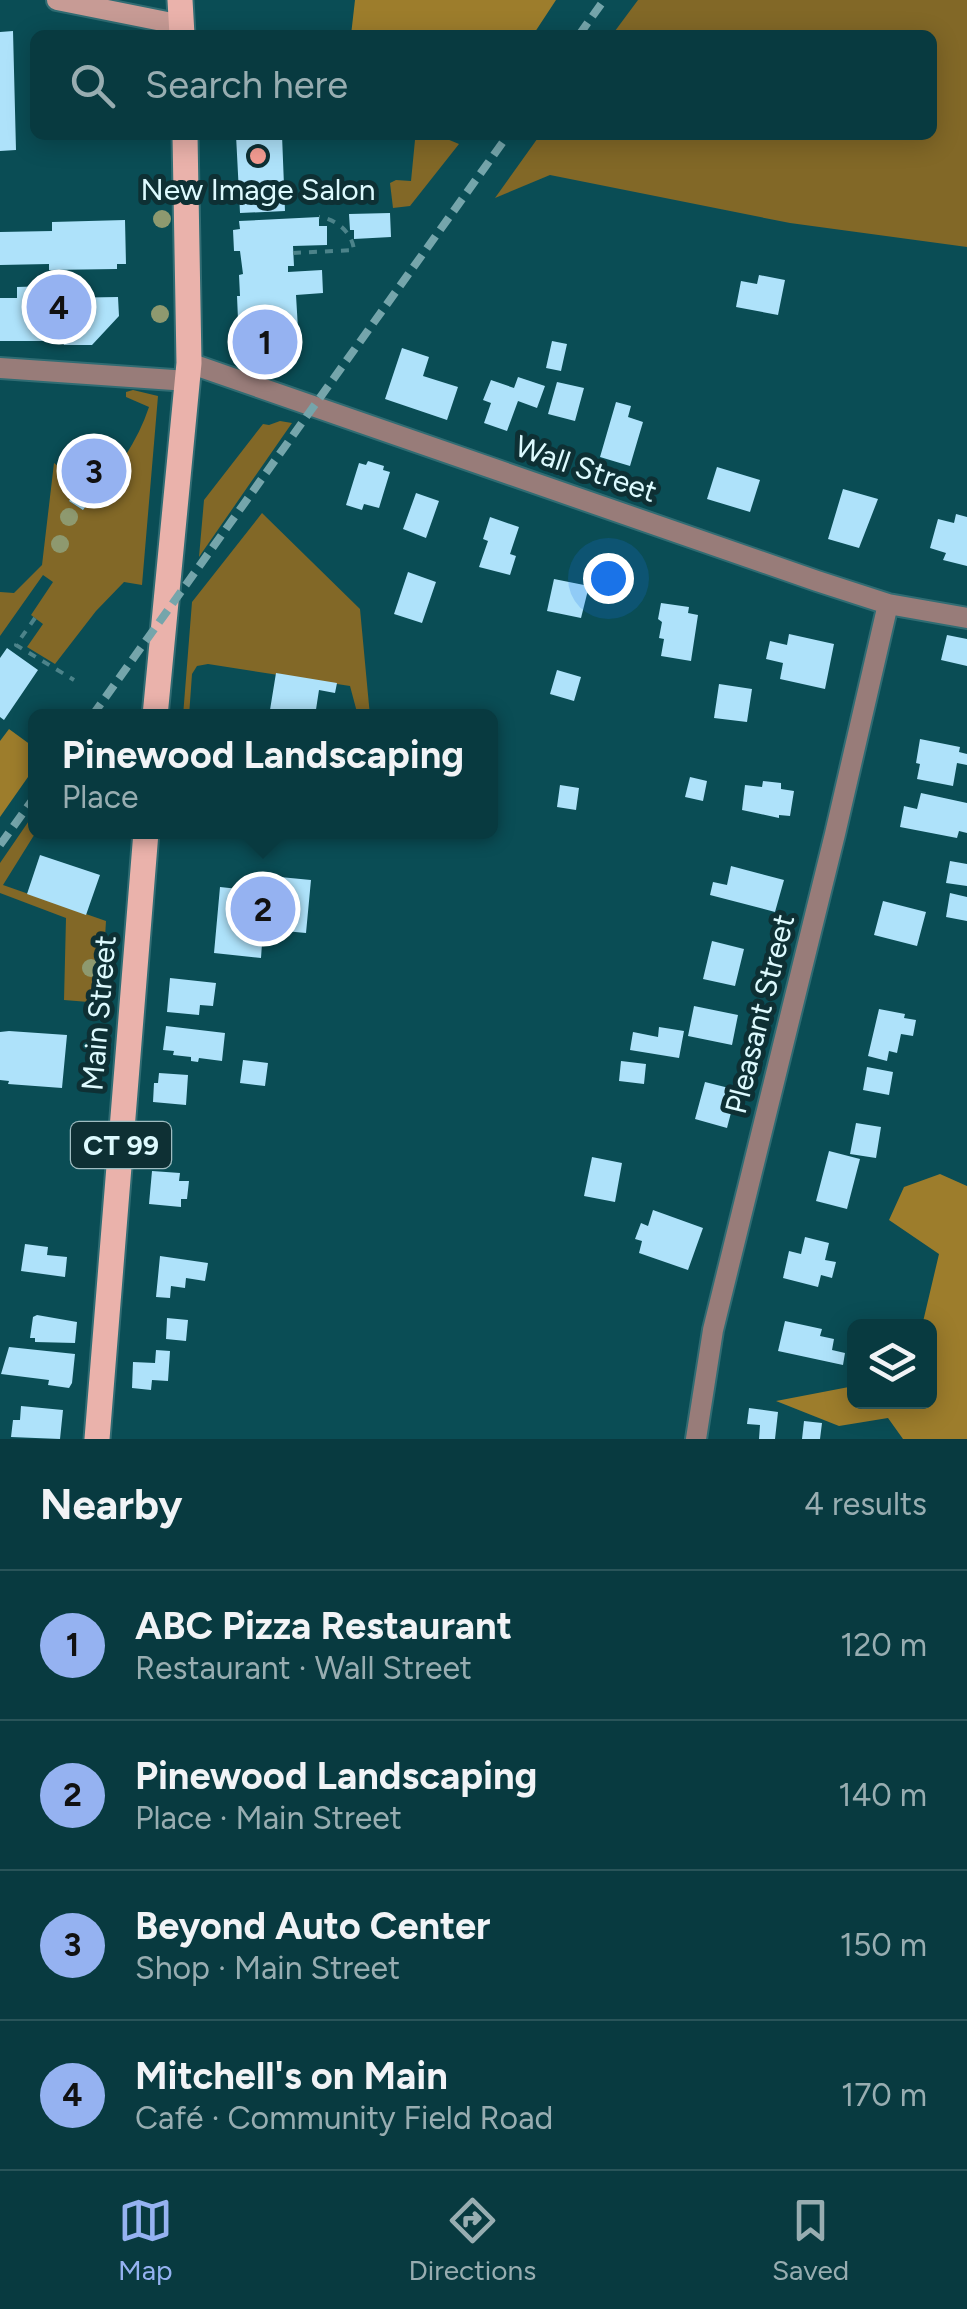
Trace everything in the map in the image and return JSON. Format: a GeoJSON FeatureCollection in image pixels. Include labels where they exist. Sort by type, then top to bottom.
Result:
{"type":"FeatureCollection","features":[{"type":"Feature","properties":{"kind":"main road"},"geometry":{"type":"LineString","coordinates":[[57,0],[181,20]]}},
{"type":"Feature","properties":{"kind":"main road"},"geometry":{"type":"LineString","coordinates":[[156,709],[188,372],[185,140]]}},
{"type":"Feature","properties":{"kind":"main road","name":"Main Street"},"geometry":{"type":"LineString","coordinates":[[97,1439],[145,839]]}},
{"type":"Feature","properties":{"kind":"street","name":"Wall Street"},"geometry":{"type":"LineString","coordinates":[[0,368],[188,372],[888,604],[967,618]]}},
{"type":"Feature","properties":{"kind":"street","name":"Pleasant Street"},"geometry":{"type":"LineString","coordinates":[[696,1439],[712,1330],[888,604]]}},
{"type":"Feature","properties":{"kind":"path"},"geometry":{"type":"LineString","coordinates":[[294,252],[354,250],[352,238],[337,223],[319,217]]}},
{"type":"Feature","properties":{"kind":"path"},"geometry":{"type":"LineString","coordinates":[[35,618],[16,645],[74,680]]}},
{"type":"Feature","properties":{"kind":"shaded area"},"geometry":{"type":"Polygon","coordinates":[[[355,0],[556,0],[536,30],[352,30],[355,0]]]}},
{"type":"Feature","properties":{"kind":"shaded area"},"geometry":{"type":"Polygon","coordinates":[[[638,0],[967,0],[967,247],[790,223],[550,175],[495,198],[536,140],[937,140],[937,30],[616,30],[638,0]]]}},
{"type":"Feature","properties":{"kind":"shaded area"},"geometry":{"type":"Polygon","coordinates":[[[415,140],[449,140],[459,144],[410,206],[393,208],[390,183],[411,181],[415,140]]]}},
{"type":"Feature","properties":{"kind":"shaded area"},"geometry":{"type":"Polygon","coordinates":[[[126,392],[158,396],[142,585],[124,582],[55,664],[27,647],[43,624],[31,615],[53,582],[43,575],[0,636],[0,592],[14,593],[42,565],[54,463],[78,487],[69,501],[83,510],[92,498],[96,500],[119,466],[149,407],[126,397],[126,392]]]}},
{"type":"Feature","properties":{"kind":"shaded area"},"geometry":{"type":"Polygon","coordinates":[[[292,423],[199,557],[204,500],[263,424],[292,423]]]}},
{"type":"Feature","properties":{"kind":"shaded area"},"geometry":{"type":"Polygon","coordinates":[[[262,513],[360,609],[369,709],[356,709],[350,686],[208,664],[197,666],[192,674],[190,709],[184,709],[192,602],[262,513]]]}},
{"type":"Feature","properties":{"kind":"shaded area"},"geometry":{"type":"Polygon","coordinates":[[[9,729],[28,743],[28,777],[0,817],[0,741],[9,729]]]}},
{"type":"Feature","properties":{"kind":"shaded area"},"geometry":{"type":"Polygon","coordinates":[[[28,822],[28,839],[32,839],[3,885],[106,921],[101,1003],[64,1000],[66,918],[0,893],[0,863],[28,822]]]}},
{"type":"Feature","properties":{"kind":"shaded area"},"geometry":{"type":"Polygon","coordinates":[[[940,1174],[967,1186],[967,1439],[903,1439],[888,1418],[839,1426],[776,1401],[847,1387],[847,1409],[937,1409],[937,1319],[924,1319],[939,1254],[889,1220],[904,1187],[940,1174]]]}},
{"type":"Feature","properties":{"kind":"building"},"geometry":{"type":"Polygon","coordinates":[[[13,31],[16,150],[0,151],[0,32],[13,31]]]}},
{"type":"Feature","properties":{"kind":"building"},"geometry":{"type":"Polygon","coordinates":[[[236,140],[282,140],[285,211],[240,213],[236,140]]]}},
{"type":"Feature","properties":{"kind":"building"},"geometry":{"type":"Polygon","coordinates":[[[390,213],[391,237],[354,239],[349,214],[390,213]]]}},
{"type":"Feature","properties":{"kind":"building"},"geometry":{"type":"Polygon","coordinates":[[[319,217],[319,226],[327,226],[327,245],[293,246],[294,266],[288,266],[288,272],[322,270],[323,293],[296,295],[299,346],[263,348],[263,353],[250,353],[239,343],[237,296],[239,275],[243,274],[240,251],[234,251],[233,230],[240,229],[239,221],[319,217]]]}},
{"type":"Feature","properties":{"kind":"building"},"geometry":{"type":"Polygon","coordinates":[[[125,220],[126,264],[117,264],[117,269],[49,270],[49,264],[0,265],[0,232],[52,231],[52,222],[125,220]]]}},
{"type":"Feature","properties":{"kind":"building"},"geometry":{"type":"Polygon","coordinates":[[[759,275],[785,280],[778,315],[736,307],[741,281],[757,284],[759,275]]]}},
{"type":"Feature","properties":{"kind":"building"},"geometry":{"type":"Polygon","coordinates":[[[48,286],[48,291],[57,291],[57,298],[118,297],[119,316],[92,345],[64,345],[60,335],[55,335],[55,341],[0,341],[0,298],[17,298],[17,287],[48,286]]]}},
{"type":"Feature","properties":{"kind":"building"},"geometry":{"type":"Polygon","coordinates":[[[552,341],[567,344],[561,371],[546,368],[552,341]]]}},
{"type":"Feature","properties":{"kind":"building"},"geometry":{"type":"Polygon","coordinates":[[[402,348],[429,357],[423,376],[458,387],[447,420],[385,399],[402,348]]]}},
{"type":"Feature","properties":{"kind":"building"},"geometry":{"type":"Polygon","coordinates":[[[518,377],[545,386],[537,408],[518,401],[507,431],[484,423],[491,403],[483,400],[491,380],[514,388],[518,377]]]}},
{"type":"Feature","properties":{"kind":"building"},"geometry":{"type":"Polygon","coordinates":[[[557,382],[584,388],[575,421],[548,414],[557,382]]]}},
{"type":"Feature","properties":{"kind":"building"},"geometry":{"type":"Polygon","coordinates":[[[616,402],[631,406],[628,417],[643,422],[630,466],[600,457],[616,402]]]}},
{"type":"Feature","properties":{"kind":"building"},"geometry":{"type":"Polygon","coordinates":[[[93,437],[115,452],[110,461],[118,466],[95,500],[92,498],[83,510],[69,501],[78,487],[68,481],[93,437]]]}},
{"type":"Feature","properties":{"kind":"building"},"geometry":{"type":"Polygon","coordinates":[[[368,461],[390,472],[379,508],[364,504],[362,510],[346,505],[359,463],[366,465],[368,461]]]}},
{"type":"Feature","properties":{"kind":"building"},"geometry":{"type":"Polygon","coordinates":[[[717,467],[760,480],[750,512],[707,499],[717,467]]]}},
{"type":"Feature","properties":{"kind":"building"},"geometry":{"type":"Polygon","coordinates":[[[843,489],[878,499],[859,548],[828,539],[843,489]]]}},
{"type":"Feature","properties":{"kind":"building"},"geometry":{"type":"Polygon","coordinates":[[[416,493],[439,501],[426,538],[403,529],[416,493]]]}},
{"type":"Feature","properties":{"kind":"building"},"geometry":{"type":"Polygon","coordinates":[[[956,514],[967,517],[967,566],[943,560],[946,553],[930,548],[938,519],[954,523],[956,514]]]}},
{"type":"Feature","properties":{"kind":"building"},"geometry":{"type":"Polygon","coordinates":[[[490,517],[519,527],[510,554],[516,556],[510,575],[479,567],[488,541],[483,539],[490,517]]]}},
{"type":"Feature","properties":{"kind":"building"},"geometry":{"type":"Polygon","coordinates":[[[408,572],[436,582],[422,623],[394,614],[408,572]]]}},
{"type":"Feature","properties":{"kind":"building"},"geometry":{"type":"Polygon","coordinates":[[[554,579],[589,586],[581,618],[547,611],[554,579]]]}},
{"type":"Feature","properties":{"kind":"building"},"geometry":{"type":"Polygon","coordinates":[[[661,603],[689,607],[688,613],[698,615],[691,661],[661,656],[661,603]]]}},
{"type":"Feature","properties":{"kind":"building"},"geometry":{"type":"Polygon","coordinates":[[[789,634],[834,644],[825,689],[780,679],[783,663],[766,659],[770,641],[787,645],[789,634]]]}},
{"type":"Feature","properties":{"kind":"building"},"geometry":{"type":"Polygon","coordinates":[[[947,635],[967,639],[967,666],[941,660],[947,635]]]}},
{"type":"Feature","properties":{"kind":"building"},"geometry":{"type":"Polygon","coordinates":[[[7,648],[38,670],[4,720],[0,717],[0,658],[7,648]]]}},
{"type":"Feature","properties":{"kind":"building"},"geometry":{"type":"Polygon","coordinates":[[[557,670],[581,677],[574,701],[550,694],[557,670]]]}},
{"type":"Feature","properties":{"kind":"building"},"geometry":{"type":"Polygon","coordinates":[[[276,673],[337,683],[335,693],[319,690],[316,709],[270,709],[276,673]]]}},
{"type":"Feature","properties":{"kind":"building"},"geometry":{"type":"Polygon","coordinates":[[[719,684],[752,689],[747,722],[714,718],[719,684]]]}},
{"type":"Feature","properties":{"kind":"building"},"geometry":{"type":"Polygon","coordinates":[[[920,739],[960,747],[959,752],[967,754],[967,765],[957,763],[953,786],[917,779],[920,739]]]}},
{"type":"Feature","properties":{"kind":"building"},"geometry":{"type":"Polygon","coordinates":[[[690,777],[707,781],[703,801],[685,797],[690,777]]]}},
{"type":"Feature","properties":{"kind":"building"},"geometry":{"type":"Polygon","coordinates":[[[763,781],[781,783],[781,789],[794,791],[790,816],[779,818],[742,810],[745,785],[762,787],[763,781]]]}},
{"type":"Feature","properties":{"kind":"building"},"geometry":{"type":"Polygon","coordinates":[[[560,785],[579,788],[576,810],[557,807],[560,785]]]}},
{"type":"Feature","properties":{"kind":"building"},"geometry":{"type":"Polygon","coordinates":[[[921,793],[967,803],[967,833],[959,831],[957,838],[900,827],[904,806],[917,809],[921,793]]]}},
{"type":"Feature","properties":{"kind":"building"},"geometry":{"type":"Polygon","coordinates":[[[40,855],[100,875],[86,915],[27,894],[40,855]]]}},
{"type":"Feature","properties":{"kind":"building"},"geometry":{"type":"Polygon","coordinates":[[[950,861],[967,864],[967,886],[946,883],[950,861]]]}},
{"type":"Feature","properties":{"kind":"building"},"geometry":{"type":"Polygon","coordinates":[[[731,866],[784,880],[775,912],[710,895],[713,882],[727,885],[731,866]]]}},
{"type":"Feature","properties":{"kind":"building"},"geometry":{"type":"Polygon","coordinates":[[[249,874],[311,880],[306,933],[263,929],[261,958],[214,953],[220,887],[248,890],[249,874]]]}},
{"type":"Feature","properties":{"kind":"building"},"geometry":{"type":"Polygon","coordinates":[[[950,893],[967,897],[967,921],[946,917],[950,893]]]}},
{"type":"Feature","properties":{"kind":"building"},"geometry":{"type":"Polygon","coordinates":[[[883,901],[926,912],[917,946],[874,935],[883,901]]]}},
{"type":"Feature","properties":{"kind":"building"},"geometry":{"type":"Polygon","coordinates":[[[712,941],[744,949],[735,986],[703,979],[712,941]]]}},
{"type":"Feature","properties":{"kind":"building"},"geometry":{"type":"Polygon","coordinates":[[[170,978],[216,983],[213,1006],[200,1005],[199,1015],[167,1012],[170,978]]]}},
{"type":"Feature","properties":{"kind":"building"},"geometry":{"type":"Polygon","coordinates":[[[694,1006],[738,1015],[732,1045],[688,1036],[694,1006]]]}},
{"type":"Feature","properties":{"kind":"building"},"geometry":{"type":"Polygon","coordinates":[[[879,1009],[916,1020],[913,1036],[901,1034],[897,1053],[889,1051],[887,1061],[868,1056],[879,1009]]]}},
{"type":"Feature","properties":{"kind":"building"},"geometry":{"type":"Polygon","coordinates":[[[166,1026],[225,1033],[222,1061],[191,1061],[191,1057],[163,1050],[166,1026]]]}},
{"type":"Feature","properties":{"kind":"building"},"geometry":{"type":"Polygon","coordinates":[[[659,1027],[684,1031],[679,1058],[630,1050],[633,1032],[658,1037],[659,1027]]]}},
{"type":"Feature","properties":{"kind":"building"},"geometry":{"type":"Polygon","coordinates":[[[0,1032],[67,1035],[62,1088],[0,1080],[0,1032]]]}},
{"type":"Feature","properties":{"kind":"building"},"geometry":{"type":"Polygon","coordinates":[[[243,1060],[268,1063],[265,1086],[240,1083],[243,1060]]]}},
{"type":"Feature","properties":{"kind":"building"},"geometry":{"type":"Polygon","coordinates":[[[621,1061],[646,1064],[644,1084],[619,1081],[621,1061]]]}},
{"type":"Feature","properties":{"kind":"building"},"geometry":{"type":"Polygon","coordinates":[[[867,1067],[893,1072],[889,1095],[863,1090],[867,1067]]]}},
{"type":"Feature","properties":{"kind":"building"},"geometry":{"type":"Polygon","coordinates":[[[159,1073],[188,1075],[186,1105],[153,1102],[159,1073]]]}},
{"type":"Feature","properties":{"kind":"building"},"geometry":{"type":"Polygon","coordinates":[[[705,1082],[737,1090],[727,1128],[695,1119],[705,1082]]]}},
{"type":"Feature","properties":{"kind":"building"},"geometry":{"type":"Polygon","coordinates":[[[856,1123],[881,1127],[876,1158],[850,1154],[856,1123]]]}},
{"type":"Feature","properties":{"kind":"building"},"geometry":{"type":"Polygon","coordinates":[[[829,1151],[860,1159],[847,1209],[816,1201],[829,1151]]]}},
{"type":"Feature","properties":{"kind":"building"},"geometry":{"type":"Polygon","coordinates":[[[592,1157],[622,1163],[615,1202],[584,1196],[592,1157]]]}},
{"type":"Feature","properties":{"kind":"building"},"geometry":{"type":"Polygon","coordinates":[[[152,1171],[180,1173],[179,1181],[189,1181],[187,1199],[181,1199],[181,1207],[149,1204],[152,1171]]]}},
{"type":"Feature","properties":{"kind":"building"},"geometry":{"type":"Polygon","coordinates":[[[653,1210],[703,1228],[688,1270],[639,1253],[642,1241],[635,1239],[641,1223],[648,1226],[653,1210]]]}},
{"type":"Feature","properties":{"kind":"building"},"geometry":{"type":"Polygon","coordinates":[[[805,1237],[829,1243],[825,1260],[836,1262],[832,1278],[821,1275],[818,1287],[783,1278],[789,1251],[801,1254],[805,1237]]]}},
{"type":"Feature","properties":{"kind":"building"},"geometry":{"type":"Polygon","coordinates":[[[25,1244],[48,1247],[47,1255],[67,1257],[65,1277],[21,1271],[25,1244]]]}},
{"type":"Feature","properties":{"kind":"building"},"geometry":{"type":"Polygon","coordinates":[[[160,1256],[208,1263],[205,1281],[186,1278],[185,1288],[171,1286],[170,1298],[156,1297],[160,1256]]]}},
{"type":"Feature","properties":{"kind":"building"},"geometry":{"type":"Polygon","coordinates":[[[33,1317],[77,1322],[75,1343],[35,1342],[35,1338],[30,1338],[33,1317]]]}},
{"type":"Feature","properties":{"kind":"building"},"geometry":{"type":"Polygon","coordinates":[[[167,1318],[188,1320],[186,1341],[166,1339],[167,1318]]]}},
{"type":"Feature","properties":{"kind":"building"},"geometry":{"type":"Polygon","coordinates":[[[785,1321],[822,1329],[820,1336],[834,1339],[832,1350],[845,1353],[843,1365],[778,1351],[785,1321]]]}},
{"type":"Feature","properties":{"kind":"building"},"geometry":{"type":"Polygon","coordinates":[[[9,1347],[75,1354],[69,1388],[48,1385],[49,1380],[1,1374],[9,1347]]]}},
{"type":"Feature","properties":{"kind":"building"},"geometry":{"type":"Polygon","coordinates":[[[156,1350],[170,1351],[168,1381],[152,1380],[151,1390],[132,1388],[133,1362],[155,1363],[156,1350]]]}},
{"type":"Feature","properties":{"kind":"building"},"geometry":{"type":"Polygon","coordinates":[[[21,1406],[63,1410],[60,1439],[11,1437],[13,1420],[20,1420],[21,1406]]]}},
{"type":"Feature","properties":{"kind":"building"},"geometry":{"type":"Polygon","coordinates":[[[749,1408],[778,1412],[775,1439],[759,1439],[760,1425],[747,1424],[749,1408]]]}},
{"type":"Feature","properties":{"kind":"building"},"geometry":{"type":"Polygon","coordinates":[[[804,1421],[822,1423],[820,1439],[802,1439],[804,1421]]]}},
{"type":"Feature","properties":{"kind":"railway"},"geometry":{"type":"LineString","coordinates":[[583,30],[604,0]]}},
{"type":"Feature","properties":{"kind":"railway"},"geometry":{"type":"LineString","coordinates":[[97,709],[504,140]]}},
{"type":"Feature","properties":{"kind":"railway"},"geometry":{"type":"LineString","coordinates":[[0,845],[28,806]]}},
{"type":"Feature","properties":{"kind":"place","name":"New Image Salon"},"geometry":{"type":"Point","coordinates":[258,156]}},
{"type":"Feature","properties":{"kind":"place","name":"Mitchell's on Main"},"geometry":{"type":"Point","coordinates":[59,307]}},
{"type":"Feature","properties":{"kind":"place","name":"ABC Pizza Restaurant"},"geometry":{"type":"Point","coordinates":[265,342]}},
{"type":"Feature","properties":{"kind":"place","name":"Beyond Auto Center"},"geometry":{"type":"Point","coordinates":[94,471]}},
{"type":"Feature","properties":{"kind":"place","name":"Pinewood Landscaping"},"geometry":{"type":"Point","coordinates":[263,909]}}]}
